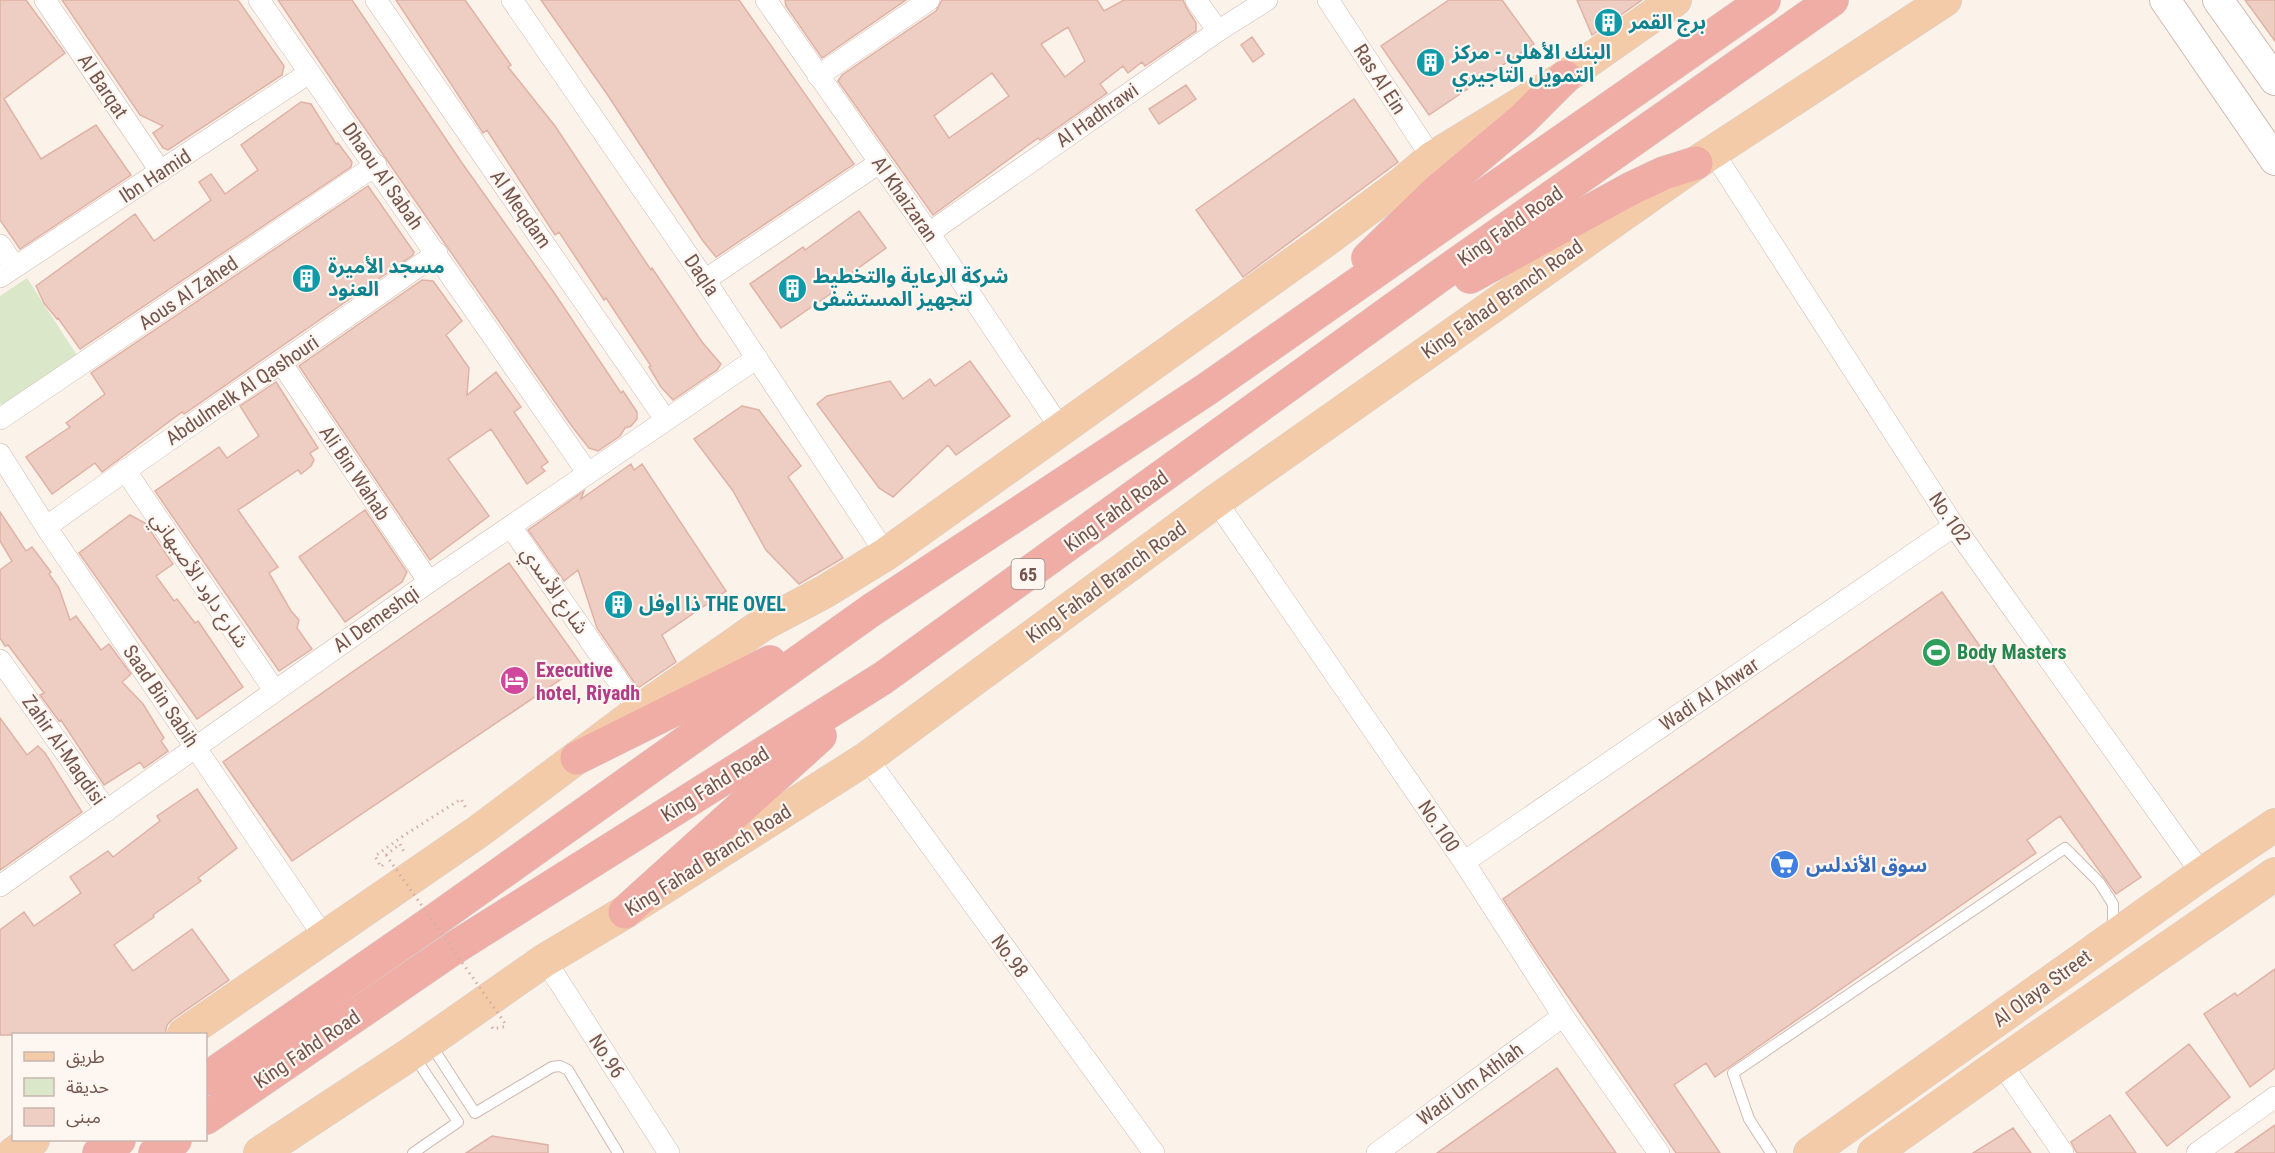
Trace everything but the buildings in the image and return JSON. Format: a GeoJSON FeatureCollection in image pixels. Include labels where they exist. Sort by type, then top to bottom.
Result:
{"type":"FeatureCollection","features":[{"type":"Feature","properties":{"kind":"highway","name":"King Fahd Road"},"geometry":{"type":"LineString","coordinates":[[207,1078],[435,920],[873,609],[1207,389],[1764,0]]}},
{"type":"Feature","properties":{"kind":"highway","name":"King Fahd Road"},"geometry":{"type":"LineString","coordinates":[[207,1117],[454,948],[883,678],[1418,293],[1832,0]]}},
{"type":"Feature","properties":{"kind":"highway"},"geometry":{"type":"LineString","coordinates":[[1306,320],[1415,212],[1522,120],[1565,76]]}},
{"type":"Feature","properties":{"kind":"highway"},"geometry":{"type":"LineString","coordinates":[[1418,293],[1438,294],[1630,189],[1705,157]]}},
{"type":"Feature","properties":{"kind":"highway"},"geometry":{"type":"LineString","coordinates":[[577,758],[746,675],[873,609]]}},
{"type":"Feature","properties":{"kind":"highway"},"geometry":{"type":"LineString","coordinates":[[625,912],[883,678]]}},
{"type":"Feature","properties":{"kind":"highway"},"geometry":{"type":"LineString","coordinates":[[99,1153],[117,1141]]}},
{"type":"Feature","properties":{"kind":"highway"},"geometry":{"type":"LineString","coordinates":[[155,1153],[173,1141]]}},
{"type":"Feature","properties":{"kind":"main road"},"geometry":{"type":"LineString","coordinates":[[187,1033],[480,831],[639,711],[762,625],[824,592],[886,554],[1322,243],[1432,158],[1565,76],[1675,0]]}},
{"type":"Feature","properties":{"kind":"main road","name":"King Fahad Branch Road"},"geometry":{"type":"LineString","coordinates":[[260,1153],[421,1047],[545,960],[625,912],[867,758],[1216,501],[1705,157],[1946,0]]}},
{"type":"Feature","properties":{"kind":"main road","name":"Al Olaya Street"},"geometry":{"type":"LineString","coordinates":[[1822,1145],[2202,874],[2275,825]]}},
{"type":"Feature","properties":{"kind":"main road","name":"Al Olaya Street"},"geometry":{"type":"LineString","coordinates":[[1874,1153],[2275,874]]}},
{"type":"Feature","properties":{"kind":"main road"},"geometry":{"type":"LineString","coordinates":[[1822,1145],[1893,1110],[1902,1115],[1905,1126],[1874,1153]]}},
{"type":"Feature","properties":{"kind":"street","name":"Al Barqat"},"geometry":{"type":"LineString","coordinates":[[45,0],[161,172]]}},
{"type":"Feature","properties":{"kind":"street","name":"Dhaou Al Sabah"},"geometry":{"type":"LineString","coordinates":[[259,0],[376,165],[587,472]]}},
{"type":"Feature","properties":{"kind":"street","name":"Al Meqdam"},"geometry":{"type":"LineString","coordinates":[[376,0],[665,419]]}},
{"type":"Feature","properties":{"kind":"street","name":"Daqla"},"geometry":{"type":"LineString","coordinates":[[512,0],[757,357],[886,554]]}},
{"type":"Feature","properties":{"kind":"street","name":"Al Khaizaran"},"geometry":{"type":"LineString","coordinates":[[766,0],[929,233],[1061,429]]}},
{"type":"Feature","properties":{"kind":"street"},"geometry":{"type":"LineString","coordinates":[[818,76],[930,0]]}},
{"type":"Feature","properties":{"kind":"street"},"geometry":{"type":"LineString","coordinates":[[1196,0],[1218,31]]}},
{"type":"Feature","properties":{"kind":"street","name":"Al Hadhrawi"},"geometry":{"type":"LineString","coordinates":[[929,233],[1218,31],[1267,0]]}},
{"type":"Feature","properties":{"kind":"street","name":"Ras Al Ein"},"geometry":{"type":"LineString","coordinates":[[1328,0],[1432,158]]}},
{"type":"Feature","properties":{"kind":"street"},"geometry":{"type":"LineString","coordinates":[[2165,0],[2275,160]]}},
{"type":"Feature","properties":{"kind":"street"},"geometry":{"type":"LineString","coordinates":[[2218,0],[2275,80]]}},
{"type":"Feature","properties":{"kind":"street","name":"Ibn Hamid"},"geometry":{"type":"LineString","coordinates":[[7,272],[309,73]]}},
{"type":"Feature","properties":{"kind":"street","name":"No.102"},"geometry":{"type":"LineString","coordinates":[[1705,157],[1954,526],[2202,874]]}},
{"type":"Feature","properties":{"kind":"street"},"geometry":{"type":"LineString","coordinates":[[705,280],[879,163]]}},
{"type":"Feature","properties":{"kind":"street","name":"Aous Al Zahed"},"geometry":{"type":"LineString","coordinates":[[0,419],[376,165]]}},
{"type":"Feature","properties":{"kind":"street"},"geometry":{"type":"LineString","coordinates":[[0,245],[7,272]]}},
{"type":"Feature","properties":{"kind":"street","name":"Abdulmelk Al Qashouri"},"geometry":{"type":"LineString","coordinates":[[46,527],[437,254]]}},
{"type":"Feature","properties":{"kind":"street","name":"Al Demeshqi"},"geometry":{"type":"LineString","coordinates":[[0,886],[274,690],[587,472],[757,357]]}},
{"type":"Feature","properties":{"kind":"street","name":"Ali Bin Wahab"},"geometry":{"type":"LineString","coordinates":[[282,364],[429,582]]}},
{"type":"Feature","properties":{"kind":"street","name":"Saad Bin Sabih"},"geometry":{"type":"LineString","coordinates":[[0,454],[46,527],[324,937]]}},
{"type":"Feature","properties":{"kind":"street","name":"شارع داود الأصبهاني"},"geometry":{"type":"LineString","coordinates":[[125,470],[274,690]]}},
{"type":"Feature","properties":{"kind":"street","name":"No.100"},"geometry":{"type":"LineString","coordinates":[[1216,501],[1464,862],[1563,1016],[1659,1153]]}},
{"type":"Feature","properties":{"kind":"street","name":"Wadi Al Ahwar"},"geometry":{"type":"LineString","coordinates":[[1464,862],[1954,526]]}},
{"type":"Feature","properties":{"kind":"street","name":"شارع الأسدي"},"geometry":{"type":"LineString","coordinates":[[511,527],[639,711]]}},
{"type":"Feature","properties":{"kind":"street","name":"Zahir Al-Maqdisi"},"geometry":{"type":"LineString","coordinates":[[0,660],[106,812]]}},
{"type":"Feature","properties":{"kind":"street","name":"No.98"},"geometry":{"type":"LineString","coordinates":[[867,758],[1154,1153]]}},
{"type":"Feature","properties":{"kind":"street","name":"No.96"},"geometry":{"type":"LineString","coordinates":[[545,960],[669,1153]]}},
{"type":"Feature","properties":{"kind":"street","name":"Wadi Um Athlah"},"geometry":{"type":"LineString","coordinates":[[1377,1153],[1563,1016]]}},
{"type":"Feature","properties":{"kind":"street"},"geometry":{"type":"LineString","coordinates":[[2001,1063],[2063,1153]]}},
{"type":"Feature","properties":{"kind":"street"},"geometry":{"type":"LineString","coordinates":[[2197,1153],[2275,1097]]}},
{"type":"Feature","properties":{"kind":"lane"},"geometry":{"type":"LineString","coordinates":[[1771,1153],[1749,1119],[1733,1073],[2065,848],[2099,882],[2113,904],[2113,938]]}},
{"type":"Feature","properties":{"kind":"lane"},"geometry":{"type":"LineString","coordinates":[[421,1047],[475,1113]]}},
{"type":"Feature","properties":{"kind":"lane"},"geometry":{"type":"LineString","coordinates":[[421,1047],[458,1122]]}},
{"type":"Feature","properties":{"kind":"lane"},"geometry":{"type":"LineString","coordinates":[[412,1153],[458,1122],[543,1071],[560,1066],[574,1077],[618,1153]]}},
{"type":"Feature","properties":{"kind":"path"},"geometry":{"type":"LineString","coordinates":[[480,831],[461,799],[375,856],[381,867],[405,852],[400,844],[386,855],[507,1026]]}},
{"type":"Feature","properties":{"kind":"green space"},"geometry":{"type":"Polygon","coordinates":[[[27,278],[80,360],[4,410],[0,403],[0,296],[27,278]]]}},
{"type":"Feature","properties":{"kind":"place","name":"برج القمر"},"geometry":{"type":"Point","coordinates":[1608,22]}},
{"type":"Feature","properties":{"kind":"place","name":"البنك الأهلي - مركز التمويل التاجيري"},"geometry":{"type":"Point","coordinates":[1431,63]}},
{"type":"Feature","properties":{"kind":"place","name":"مسجد الأميرة العنود"},"geometry":{"type":"Point","coordinates":[307,278]}},
{"type":"Feature","properties":{"kind":"place","name":"شركة الرعاية والتخطيط لتجهيز المستشفى"},"geometry":{"type":"Point","coordinates":[792,288]}},
{"type":"Feature","properties":{"kind":"place","name":"ذا اوفل THE OVEL"},"geometry":{"type":"Point","coordinates":[618,604]}},
{"type":"Feature","properties":{"kind":"place","name":"Body Masters"},"geometry":{"type":"Point","coordinates":[1936,652]}},
{"type":"Feature","properties":{"kind":"place","name":"Executive hotel, Riyadh"},"geometry":{"type":"Point","coordinates":[515,681]}},
{"type":"Feature","properties":{"kind":"place","name":"سوق الأندلس"},"geometry":{"type":"Point","coordinates":[1785,865]}}]}
